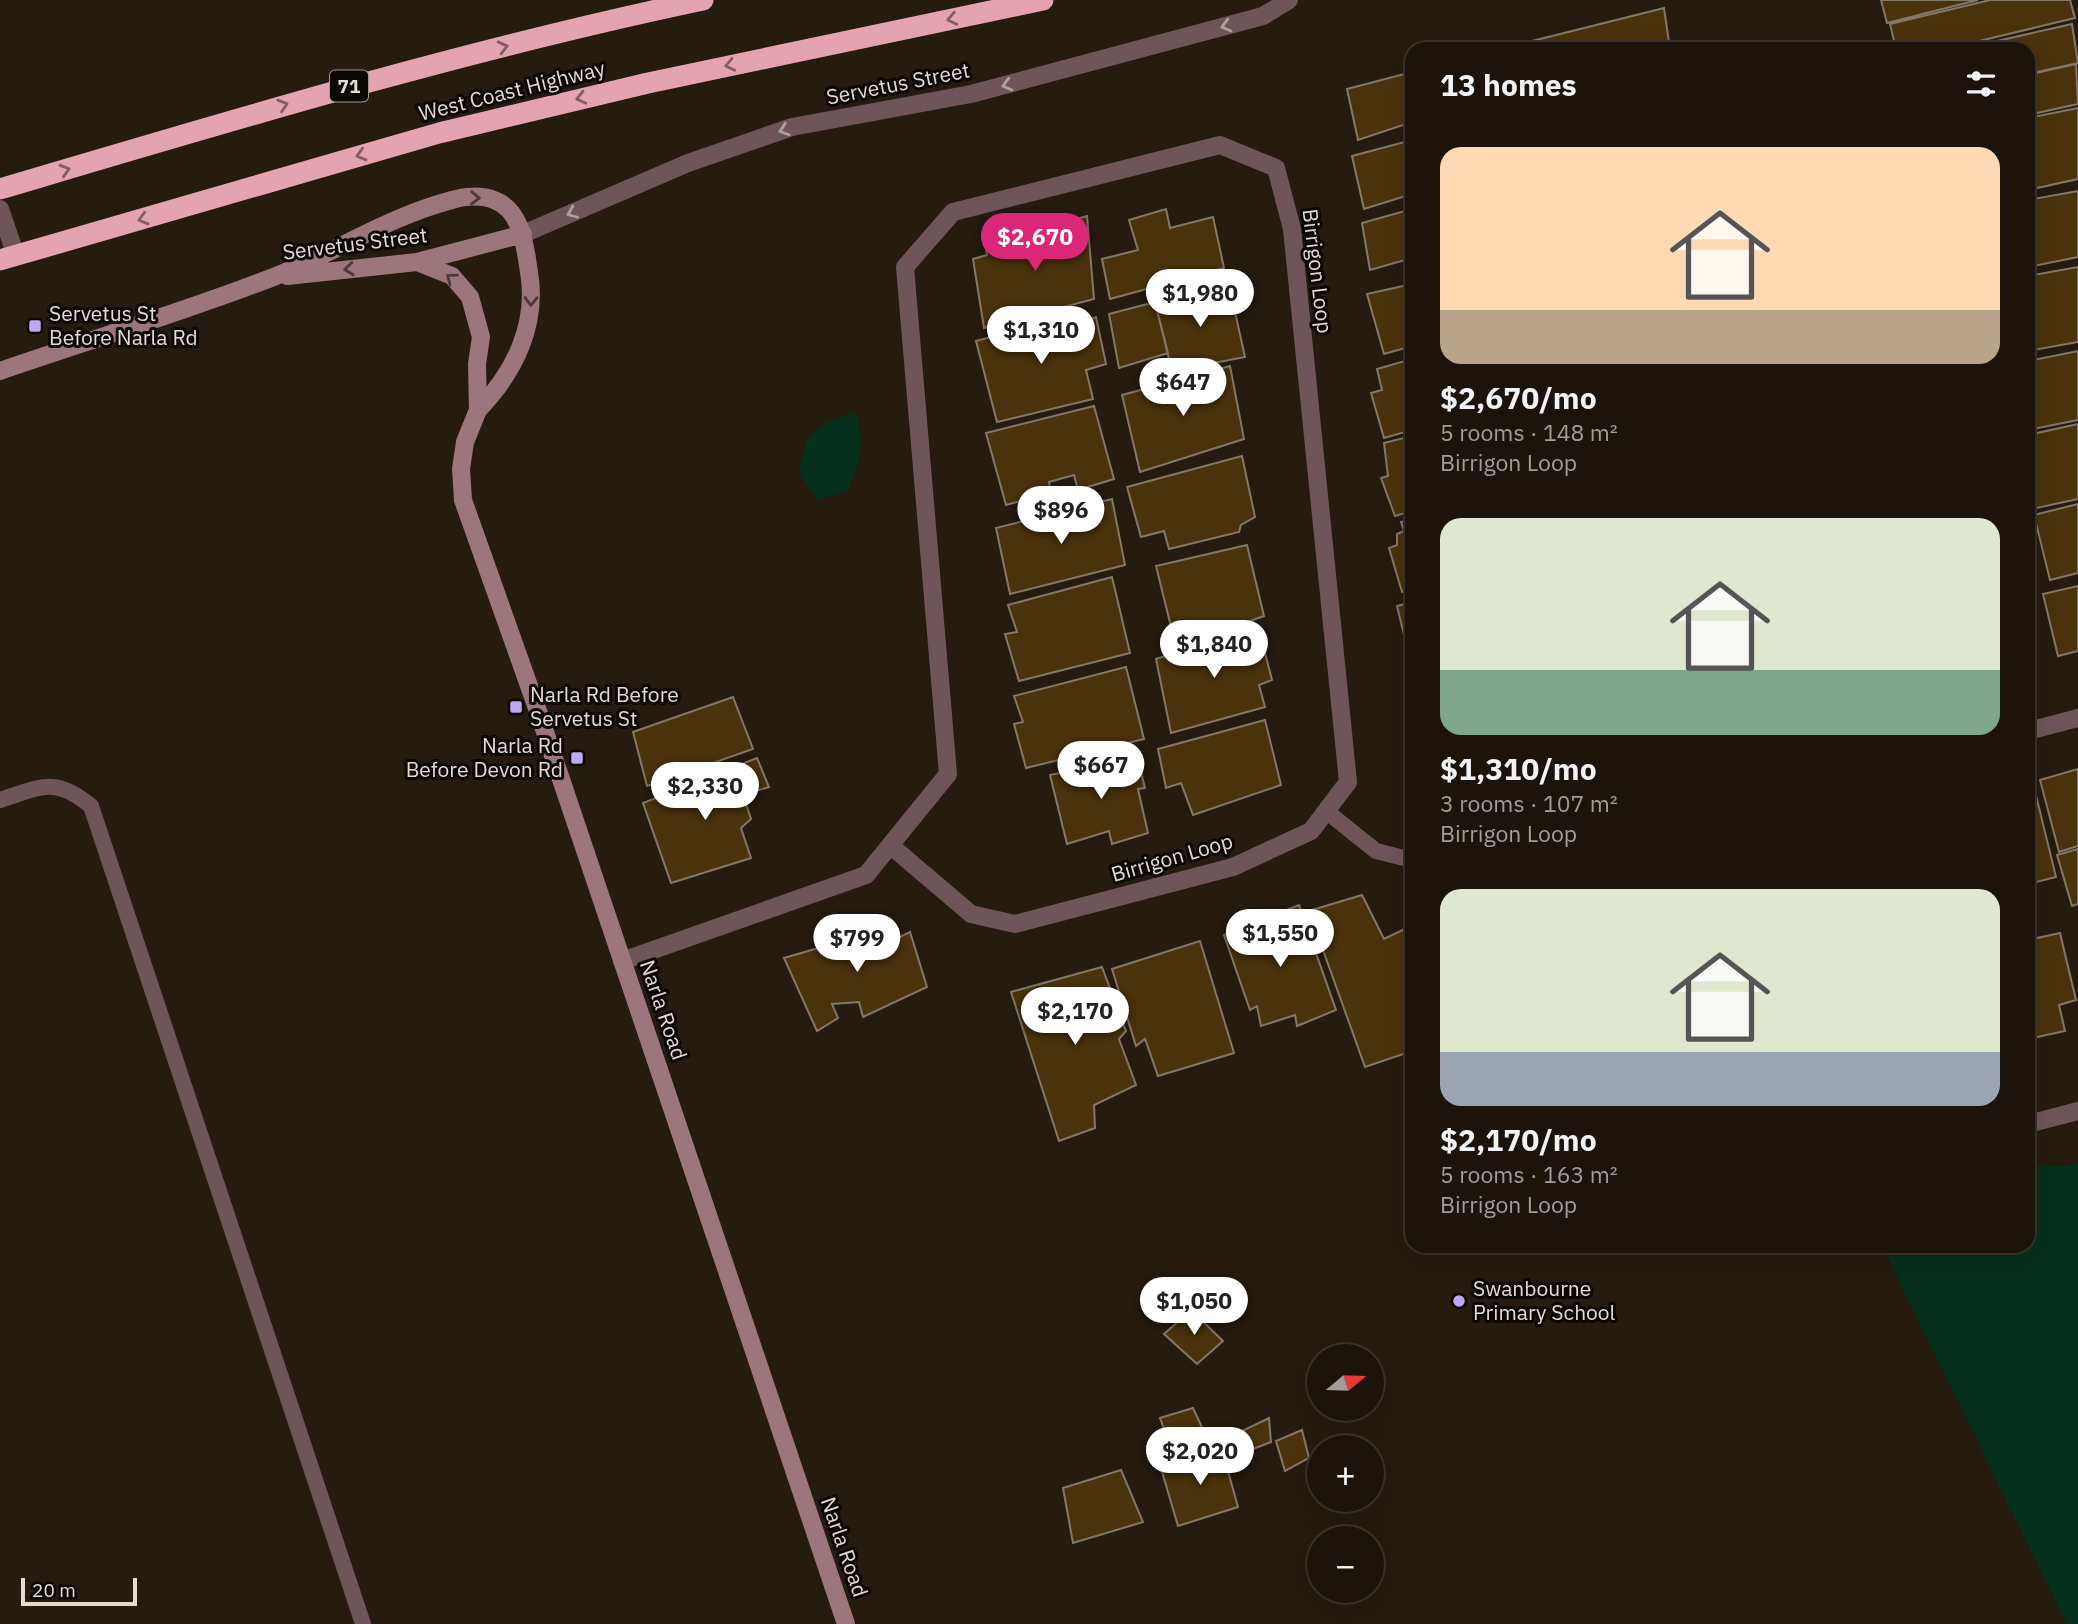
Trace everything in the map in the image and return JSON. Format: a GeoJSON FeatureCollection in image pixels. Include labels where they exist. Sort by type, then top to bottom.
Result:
{"type":"FeatureCollection","features":[{"type":"Feature","properties":{"kind":"highway","name":"71"},"geometry":{"type":"LineString","coordinates":[[0,190],[352,85],[617,18],[703,0]]}},
{"type":"Feature","properties":{"kind":"highway","name":"West Coast Highway"},"geometry":{"type":"LineString","coordinates":[[8,258],[439,132],[648,83],[1043,0]]}},
{"type":"Feature","properties":{"kind":"street","name":"Servetus Street"},"geometry":{"type":"LineString","coordinates":[[273,277],[417,262],[523,234],[688,163],[792,127],[971,94],[1263,16],[1289,0]]}},
{"type":"Feature","properties":{"kind":"street","name":"Birrigon Loop"},"geometry":{"type":"LineString","coordinates":[[622,961],[866,875],[890,845],[948,774],[905,267],[953,212],[1220,145],[1276,168],[1292,229],[1348,782],[1311,831],[1233,867],[1015,925],[971,914],[890,845]]}},
{"type":"Feature","properties":{"kind":"street","name":"Servetus Street"},"geometry":{"type":"LineString","coordinates":[[0,370],[273,277],[386,223],[453,199],[493,199],[509,209],[523,234]]}},
{"type":"Feature","properties":{"kind":"street"},"geometry":{"type":"LineString","coordinates":[[0,209],[8,258]]}},
{"type":"Feature","properties":{"kind":"street","name":"Narla Road"},"geometry":{"type":"LineString","coordinates":[[523,234],[531,282],[530,317],[503,384],[478,410],[465,442],[461,469],[463,500],[846,1624]]}},
{"type":"Feature","properties":{"kind":"street","name":"Narla Road"},"geometry":{"type":"LineString","coordinates":[[417,262],[452,275],[470,297],[481,337],[477,364],[478,410]]}},
{"type":"Feature","properties":{"kind":"street"},"geometry":{"type":"LineString","coordinates":[[2035,729],[2078,718]]}},
{"type":"Feature","properties":{"kind":"street"},"geometry":{"type":"LineString","coordinates":[[2035,1122],[2078,1111]]}},
{"type":"Feature","properties":{"kind":"lane"},"geometry":{"type":"LineString","coordinates":[[0,800],[49,784],[72,790],[91,806],[363,1624]]}},
{"type":"Feature","properties":{"kind":"lane"},"geometry":{"type":"LineString","coordinates":[[1326,811],[1376,851],[1405,858]]}},
{"type":"Feature","properties":{"kind":"green space"},"geometry":{"type":"Polygon","coordinates":[[[856,412],[860,443],[852,481],[847,491],[818,500],[799,474],[805,448],[814,432],[821,426],[856,412]]]}},
{"type":"Feature","properties":{"kind":"green space"},"geometry":{"type":"Polygon","coordinates":[[[2078,1163],[2078,1624],[2067,1624],[1885,1253],[2035,1253],[2035,1165],[2066,1166],[2078,1163]]]}},
{"type":"Feature","properties":{"kind":"building"},"geometry":{"type":"Polygon","coordinates":[[[1881,0],[1978,0],[1887,23],[1881,0]]]}},
{"type":"Feature","properties":{"kind":"building"},"geometry":{"type":"Polygon","coordinates":[[[1990,0],[2070,0],[2075,18],[1975,42],[1894,42],[1890,24],[1990,0]]]}},
{"type":"Feature","properties":{"kind":"building"},"geometry":{"type":"Polygon","coordinates":[[[1664,8],[1669,42],[1528,42],[1664,8]]]}},
{"type":"Feature","properties":{"kind":"building"},"geometry":{"type":"Polygon","coordinates":[[[2072,24],[2078,63],[2035,72],[2035,42],[1993,42],[2072,24]]]}},
{"type":"Feature","properties":{"kind":"building"},"geometry":{"type":"Polygon","coordinates":[[[2076,64],[2078,104],[2035,113],[2035,73],[2076,64]]]}},
{"type":"Feature","properties":{"kind":"building"},"geometry":{"type":"Polygon","coordinates":[[[1405,74],[1405,124],[1358,140],[1347,89],[1405,74]]]}},
{"type":"Feature","properties":{"kind":"building"},"geometry":{"type":"Polygon","coordinates":[[[2078,108],[2078,179],[2035,188],[2035,117],[2078,108]]]}},
{"type":"Feature","properties":{"kind":"building"},"geometry":{"type":"Polygon","coordinates":[[[1405,142],[1405,196],[1364,209],[1352,156],[1405,142]]]}},
{"type":"Feature","properties":{"kind":"building"},"geometry":{"type":"Polygon","coordinates":[[[2078,191],[2078,257],[2035,266],[2035,199],[2078,191]]]}},
{"type":"Feature","properties":{"kind":"building"},"geometry":{"type":"Polygon","coordinates":[[[1166,209],[1170,228],[1213,217],[1224,268],[1110,299],[1102,259],[1138,250],[1129,220],[1166,209]]]}},
{"type":"Feature","properties":{"kind":"building"},"geometry":{"type":"Polygon","coordinates":[[[1405,211],[1405,260],[1370,270],[1362,223],[1405,211]]]}},
{"type":"Feature","properties":{"kind":"building"},"geometry":{"type":"Polygon","coordinates":[[[1087,216],[1094,299],[984,328],[973,259],[987,255],[985,244],[1087,216]]]}},
{"type":"Feature","properties":{"kind":"building"},"geometry":{"type":"Polygon","coordinates":[[[2078,267],[2078,342],[2035,350],[2035,275],[2078,267]]]}},
{"type":"Feature","properties":{"kind":"building"},"geometry":{"type":"Polygon","coordinates":[[[1229,285],[1245,357],[1172,371],[1155,302],[1229,285]]]}},
{"type":"Feature","properties":{"kind":"building"},"geometry":{"type":"Polygon","coordinates":[[[1405,286],[1405,348],[1384,354],[1367,294],[1405,286]]]}},
{"type":"Feature","properties":{"kind":"building"},"geometry":{"type":"Polygon","coordinates":[[[1155,302],[1168,353],[1119,368],[1109,314],[1155,302]]]}},
{"type":"Feature","properties":{"kind":"building"},"geometry":{"type":"Polygon","coordinates":[[[1074,315],[1078,323],[1096,317],[1106,364],[1086,370],[1093,399],[997,422],[976,341],[1074,315]]]}},
{"type":"Feature","properties":{"kind":"building"},"geometry":{"type":"Polygon","coordinates":[[[2078,351],[2078,420],[2035,429],[2035,360],[2078,351]]]}},
{"type":"Feature","properties":{"kind":"building"},"geometry":{"type":"Polygon","coordinates":[[[1405,361],[1405,432],[1384,438],[1371,393],[1382,390],[1377,369],[1405,361]]]}},
{"type":"Feature","properties":{"kind":"building"},"geometry":{"type":"Polygon","coordinates":[[[1230,366],[1244,439],[1140,472],[1122,395],[1230,366]]]}},
{"type":"Feature","properties":{"kind":"building"},"geometry":{"type":"Polygon","coordinates":[[[1094,406],[1114,479],[1078,490],[1074,475],[1049,482],[1051,493],[1006,505],[986,433],[1094,406]]]}},
{"type":"Feature","properties":{"kind":"building"},"geometry":{"type":"Polygon","coordinates":[[[2078,424],[2078,499],[2035,508],[2035,433],[2078,424]]]}},
{"type":"Feature","properties":{"kind":"building"},"geometry":{"type":"Polygon","coordinates":[[[1405,438],[1405,513],[1395,516],[1381,478],[1388,476],[1384,443],[1405,438]]]}},
{"type":"Feature","properties":{"kind":"building"},"geometry":{"type":"Polygon","coordinates":[[[1242,456],[1255,517],[1241,525],[1239,532],[1169,549],[1164,531],[1141,537],[1127,487],[1242,456]]]}},
{"type":"Feature","properties":{"kind":"building"},"geometry":{"type":"Polygon","coordinates":[[[1112,499],[1125,565],[1010,594],[996,528],[1112,499]]]}},
{"type":"Feature","properties":{"kind":"building"},"geometry":{"type":"Polygon","coordinates":[[[2078,504],[2078,573],[2050,580],[2035,515],[2078,504]]]}},
{"type":"Feature","properties":{"kind":"building"},"geometry":{"type":"Polygon","coordinates":[[[1405,521],[1405,591],[1402,592],[1389,548],[1397,545],[1397,534],[1404,531],[1401,522],[1405,521]]]}},
{"type":"Feature","properties":{"kind":"building"},"geometry":{"type":"Polygon","coordinates":[[[1247,545],[1264,616],[1176,647],[1156,566],[1247,545]]]}},
{"type":"Feature","properties":{"kind":"building"},"geometry":{"type":"Polygon","coordinates":[[[1112,577],[1130,653],[1019,681],[1005,634],[1017,632],[1008,605],[1112,577]]]}},
{"type":"Feature","properties":{"kind":"building"},"geometry":{"type":"Polygon","coordinates":[[[2078,586],[2078,651],[2058,656],[2043,594],[2078,586]]]}},
{"type":"Feature","properties":{"kind":"building"},"geometry":{"type":"Polygon","coordinates":[[[1405,604],[1405,639],[1397,606],[1405,604]]]}},
{"type":"Feature","properties":{"kind":"building"},"geometry":{"type":"Polygon","coordinates":[[[1258,626],[1272,680],[1259,685],[1265,707],[1171,733],[1156,659],[1258,626]]]}},
{"type":"Feature","properties":{"kind":"building"},"geometry":{"type":"Polygon","coordinates":[[[1126,667],[1144,739],[1026,768],[1014,724],[1023,722],[1014,696],[1126,667]]]}},
{"type":"Feature","properties":{"kind":"building"},"geometry":{"type":"Polygon","coordinates":[[[733,697],[753,749],[647,786],[633,732],[733,697]]]}},
{"type":"Feature","properties":{"kind":"building"},"geometry":{"type":"Polygon","coordinates":[[[1265,720],[1281,785],[1193,815],[1181,783],[1166,788],[1158,749],[1265,720]]]}},
{"type":"Feature","properties":{"kind":"building"},"geometry":{"type":"Polygon","coordinates":[[[1137,757],[1145,788],[1138,789],[1148,833],[1112,844],[1109,831],[1067,844],[1050,775],[1137,757]]]}},
{"type":"Feature","properties":{"kind":"building"},"geometry":{"type":"Polygon","coordinates":[[[757,758],[769,787],[743,795],[751,819],[741,828],[751,858],[671,883],[643,803],[757,758]]]}},
{"type":"Feature","properties":{"kind":"building"},"geometry":{"type":"Polygon","coordinates":[[[2078,769],[2078,846],[2059,852],[2040,780],[2078,769]]]}},
{"type":"Feature","properties":{"kind":"building"},"geometry":{"type":"Polygon","coordinates":[[[2035,791],[2056,877],[2035,882],[2035,791]]]}},
{"type":"Feature","properties":{"kind":"building"},"geometry":{"type":"Polygon","coordinates":[[[2078,849],[2078,904],[2072,906],[2057,855],[2078,849]]]}},
{"type":"Feature","properties":{"kind":"building"},"geometry":{"type":"Polygon","coordinates":[[[1362,895],[1384,939],[1405,929],[1405,1053],[1365,1067],[1309,911],[1362,895]]]}},
{"type":"Feature","properties":{"kind":"building"},"geometry":{"type":"Polygon","coordinates":[[[1299,905],[1336,1010],[1297,1026],[1295,1015],[1261,1026],[1257,1006],[1250,1010],[1224,935],[1299,905]]]}},
{"type":"Feature","properties":{"kind":"building"},"geometry":{"type":"Polygon","coordinates":[[[891,927],[896,939],[910,932],[927,987],[863,1017],[859,1002],[832,1004],[838,1018],[817,1031],[784,958],[891,927]]]}},
{"type":"Feature","properties":{"kind":"building"},"geometry":{"type":"Polygon","coordinates":[[[2060,933],[2076,1000],[2059,1005],[2065,1031],[2035,1037],[2035,938],[2060,933]]]}},
{"type":"Feature","properties":{"kind":"building"},"geometry":{"type":"Polygon","coordinates":[[[1200,941],[1234,1053],[1158,1076],[1145,1039],[1136,1046],[1112,969],[1200,941]]]}},
{"type":"Feature","properties":{"kind":"building"},"geometry":{"type":"Polygon","coordinates":[[[1102,967],[1126,1031],[1119,1039],[1136,1085],[1094,1105],[1095,1128],[1059,1141],[1011,992],[1102,967]]]}},
{"type":"Feature","properties":{"kind":"building"},"geometry":{"type":"Polygon","coordinates":[[[1191,1310],[1223,1341],[1197,1364],[1164,1334],[1191,1310]]]}},
{"type":"Feature","properties":{"kind":"building"},"geometry":{"type":"Polygon","coordinates":[[[1193,1408],[1206,1436],[1171,1448],[1160,1418],[1193,1408]]]}},
{"type":"Feature","properties":{"kind":"building"},"geometry":{"type":"Polygon","coordinates":[[[1269,1418],[1271,1442],[1248,1451],[1240,1432],[1269,1418]]]}},
{"type":"Feature","properties":{"kind":"building"},"geometry":{"type":"Polygon","coordinates":[[[1302,1430],[1307,1459],[1285,1471],[1276,1441],[1302,1430]]]}},
{"type":"Feature","properties":{"kind":"building"},"geometry":{"type":"Polygon","coordinates":[[[1221,1446],[1238,1507],[1178,1526],[1161,1468],[1221,1446]]]}},
{"type":"Feature","properties":{"kind":"building"},"geometry":{"type":"Polygon","coordinates":[[[1121,1470],[1143,1522],[1073,1543],[1063,1488],[1121,1470]]]}},
{"type":"Feature","properties":{"kind":"place","name":"Servetus St Before Narla Rd"},"geometry":{"type":"Point","coordinates":[35,326]}},
{"type":"Feature","properties":{"kind":"place","name":"Narla Rd Before Servetus St"},"geometry":{"type":"Point","coordinates":[516,707]}},
{"type":"Feature","properties":{"kind":"place","name":"Narla Rd Before Devon Rd"},"geometry":{"type":"Point","coordinates":[577,758]}},
{"type":"Feature","properties":{"kind":"place","name":"Swanbourne Primary School"},"geometry":{"type":"Point","coordinates":[1459,1301]}}]}
